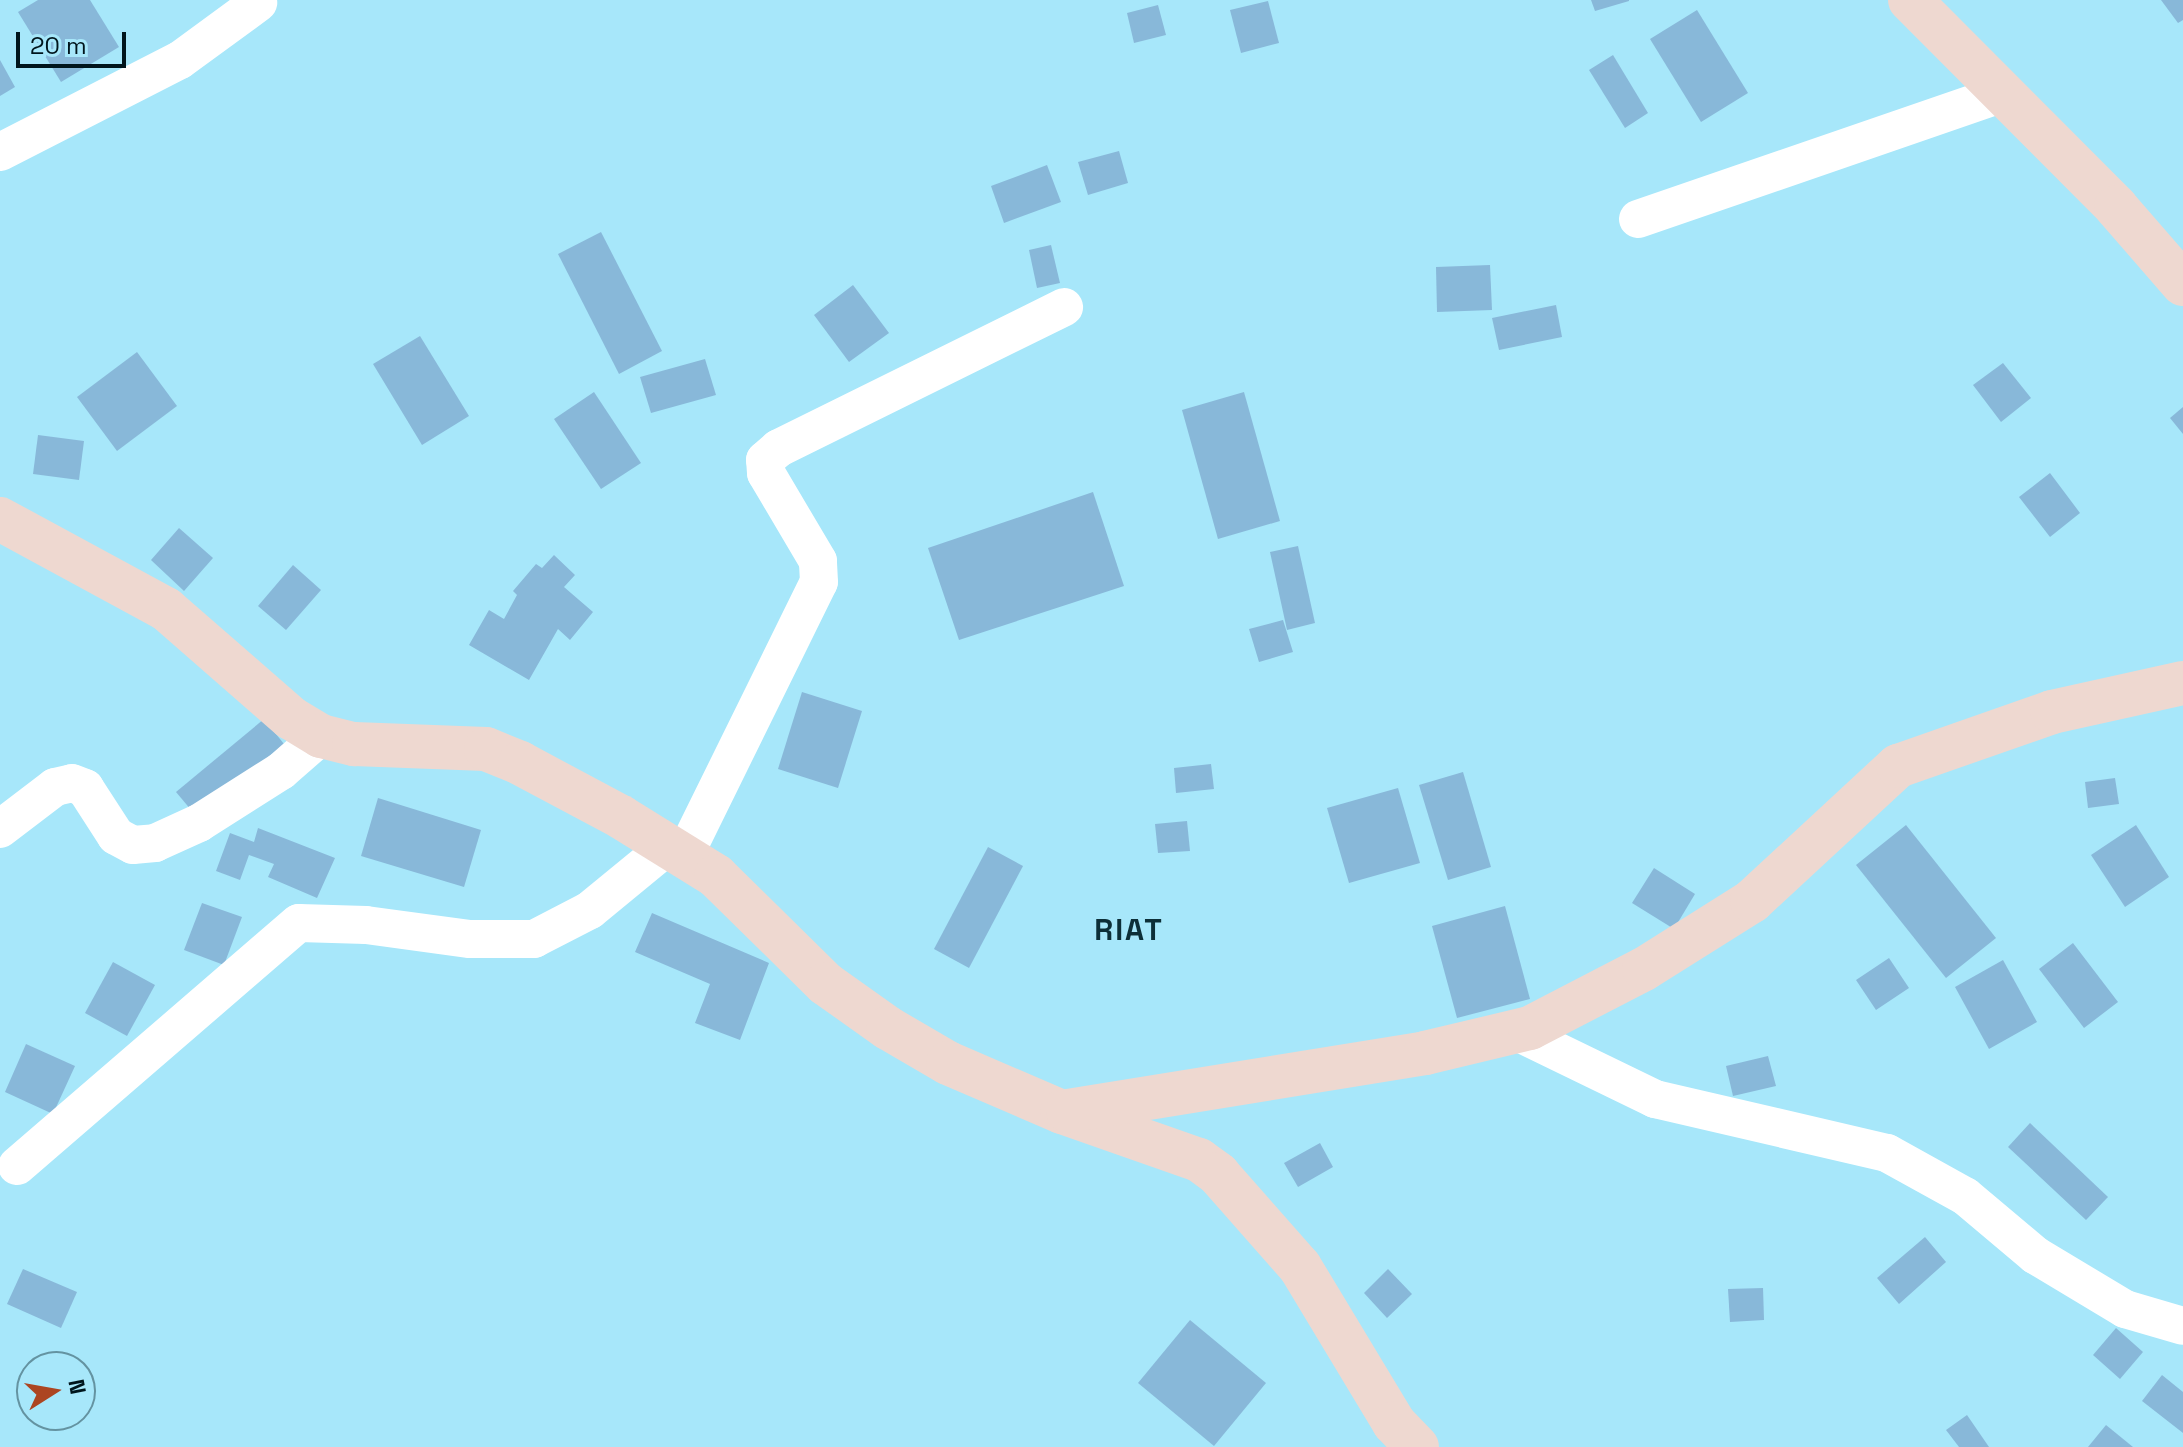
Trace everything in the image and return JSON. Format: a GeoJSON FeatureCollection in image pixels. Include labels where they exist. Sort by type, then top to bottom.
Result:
{"type":"FeatureCollection","features":[{"type":"Feature","properties":{"kind":"street"},"geometry":{"type":"LineString","coordinates":[[1910,0],[2116,207],[2183,284]]}},
{"type":"Feature","properties":{"kind":"street"},"geometry":{"type":"LineString","coordinates":[[0,152],[180,60],[258,3]]}},
{"type":"Feature","properties":{"kind":"street"},"geometry":{"type":"LineString","coordinates":[[1638,219],[2002,94]]}},
{"type":"Feature","properties":{"kind":"street"},"geometry":{"type":"LineString","coordinates":[[17,1166],[299,923],[366,925],[470,939],[534,939],[590,910],[676,851],[819,582],[818,561],[766,473],[765,460],[779,448],[1064,307]]}},
{"type":"Feature","properties":{"kind":"street"},"geometry":{"type":"LineString","coordinates":[[0,519],[166,609],[291,718],[321,736],[354,744],[486,749],[676,851],[716,876],[826,984],[888,1028],[948,1063],[1062,1112],[1199,1160],[1218,1174],[1300,1267],[1394,1423],[1417,1447]]}},
{"type":"Feature","properties":{"kind":"street"},"geometry":{"type":"LineString","coordinates":[[1062,1112],[1425,1053],[1515,1031],[1644,969],[1752,901],[1898,766],[2052,712],[2183,683]]}},
{"type":"Feature","properties":{"kind":"street"},"geometry":{"type":"LineString","coordinates":[[0,829],[55,787],[72,783],[85,788],[116,836],[133,845],[155,843],[199,823],[281,771],[321,736]]}},
{"type":"Feature","properties":{"kind":"street"},"geometry":{"type":"LineString","coordinates":[[1515,1031],[1655,1099],[1887,1153],[1965,1196],[2035,1255],[2125,1309],[2183,1326]]}},
{"type":"Feature","properties":{"kind":"building"},"geometry":{"type":"Polygon","coordinates":[[[38,0],[90,0],[119,47],[61,82],[18,12],[38,0]]]}},
{"type":"Feature","properties":{"kind":"building"},"geometry":{"type":"Polygon","coordinates":[[[1591,0],[1629,0],[1629,1],[1595,11],[1591,0]]]}},
{"type":"Feature","properties":{"kind":"building"},"geometry":{"type":"Polygon","coordinates":[[[2161,0],[2183,0],[2183,20],[2178,23],[2161,0]]]}},
{"type":"Feature","properties":{"kind":"building"},"geometry":{"type":"Polygon","coordinates":[[[1268,1],[1279,43],[1241,53],[1230,10],[1268,1]]]}},
{"type":"Feature","properties":{"kind":"building"},"geometry":{"type":"Polygon","coordinates":[[[1158,5],[1166,35],[1134,43],[1127,13],[1158,5]]]}},
{"type":"Feature","properties":{"kind":"building"},"geometry":{"type":"Polygon","coordinates":[[[1697,10],[1748,93],[1701,122],[1650,39],[1697,10]]]}},
{"type":"Feature","properties":{"kind":"building"},"geometry":{"type":"Polygon","coordinates":[[[1613,55],[1648,113],[1625,128],[1589,70],[1613,55]]]}},
{"type":"Feature","properties":{"kind":"building"},"geometry":{"type":"Polygon","coordinates":[[[0,60],[15,87],[0,96],[0,60]]]}},
{"type":"Feature","properties":{"kind":"building"},"geometry":{"type":"Polygon","coordinates":[[[1119,151],[1128,183],[1088,195],[1078,162],[1119,151]]]}},
{"type":"Feature","properties":{"kind":"building"},"geometry":{"type":"Polygon","coordinates":[[[1047,165],[1061,202],[1004,223],[991,186],[1047,165]]]}},
{"type":"Feature","properties":{"kind":"building"},"geometry":{"type":"Polygon","coordinates":[[[601,232],[662,351],[619,374],[558,254],[601,232]]]}},
{"type":"Feature","properties":{"kind":"building"},"geometry":{"type":"Polygon","coordinates":[[[1051,245],[1060,283],[1037,288],[1029,250],[1051,245]]]}},
{"type":"Feature","properties":{"kind":"building"},"geometry":{"type":"Polygon","coordinates":[[[1490,265],[1492,310],[1437,312],[1436,267],[1490,265]]]}},
{"type":"Feature","properties":{"kind":"building"},"geometry":{"type":"Polygon","coordinates":[[[853,285],[889,333],[849,362],[814,315],[853,285]]]}},
{"type":"Feature","properties":{"kind":"building"},"geometry":{"type":"Polygon","coordinates":[[[1556,305],[1562,337],[1499,350],[1492,318],[1556,305]]]}},
{"type":"Feature","properties":{"kind":"building"},"geometry":{"type":"Polygon","coordinates":[[[420,336],[469,416],[422,445],[373,364],[420,336]]]}},
{"type":"Feature","properties":{"kind":"building"},"geometry":{"type":"Polygon","coordinates":[[[137,352],[177,406],[117,451],[77,397],[137,352]]]}},
{"type":"Feature","properties":{"kind":"building"},"geometry":{"type":"Polygon","coordinates":[[[705,359],[716,395],[651,413],[640,377],[705,359]]]}},
{"type":"Feature","properties":{"kind":"building"},"geometry":{"type":"Polygon","coordinates":[[[2003,363],[2031,398],[2001,422],[1973,385],[2003,363]]]}},
{"type":"Feature","properties":{"kind":"building"},"geometry":{"type":"Polygon","coordinates":[[[594,392],[641,463],[601,489],[554,419],[594,392]]]}},
{"type":"Feature","properties":{"kind":"building"},"geometry":{"type":"Polygon","coordinates":[[[1244,392],[1280,521],[1218,539],[1182,410],[1244,392]]]}},
{"type":"Feature","properties":{"kind":"building"},"geometry":{"type":"Polygon","coordinates":[[[2183,407],[2183,434],[2170,418],[2183,407]]]}},
{"type":"Feature","properties":{"kind":"building"},"geometry":{"type":"Polygon","coordinates":[[[38,435],[84,441],[79,480],[33,474],[38,435]]]}},
{"type":"Feature","properties":{"kind":"building"},"geometry":{"type":"Polygon","coordinates":[[[2050,473],[2080,513],[2050,537],[2019,497],[2050,473]]]}},
{"type":"Feature","properties":{"kind":"building"},"geometry":{"type":"Polygon","coordinates":[[[1093,492],[1124,586],[959,640],[928,548],[1093,492]]]}},
{"type":"Feature","properties":{"kind":"building"},"geometry":{"type":"Polygon","coordinates":[[[179,528],[213,558],[184,591],[151,560],[179,528]]]}},
{"type":"Feature","properties":{"kind":"building"},"geometry":{"type":"Polygon","coordinates":[[[1298,546],[1315,623],[1287,630],[1270,552],[1298,546]]]}},
{"type":"Feature","properties":{"kind":"building"},"geometry":{"type":"Polygon","coordinates":[[[554,555],[575,575],[564,587],[593,612],[570,640],[558,629],[529,680],[469,645],[489,610],[504,619],[517,595],[513,591],[536,564],[542,568],[554,555]]]}},
{"type":"Feature","properties":{"kind":"building"},"geometry":{"type":"Polygon","coordinates":[[[293,565],[321,590],[286,630],[258,606],[293,565]]]}},
{"type":"Feature","properties":{"kind":"building"},"geometry":{"type":"Polygon","coordinates":[[[1283,620],[1293,652],[1259,662],[1249,629],[1283,620]]]}},
{"type":"Feature","properties":{"kind":"building"},"geometry":{"type":"Polygon","coordinates":[[[802,692],[862,711],[838,788],[778,769],[802,692]]]}},
{"type":"Feature","properties":{"kind":"building"},"geometry":{"type":"Polygon","coordinates":[[[264,719],[284,744],[197,817],[176,792],[264,719]]]}},
{"type":"Feature","properties":{"kind":"building"},"geometry":{"type":"Polygon","coordinates":[[[1211,764],[1214,789],[1176,793],[1174,768],[1211,764]]]}},
{"type":"Feature","properties":{"kind":"building"},"geometry":{"type":"Polygon","coordinates":[[[1463,772],[1491,867],[1448,880],[1419,785],[1463,772]]]}},
{"type":"Feature","properties":{"kind":"building"},"geometry":{"type":"Polygon","coordinates":[[[2115,778],[2119,804],[2088,808],[2085,782],[2115,778]]]}},
{"type":"Feature","properties":{"kind":"building"},"geometry":{"type":"Polygon","coordinates":[[[1398,788],[1420,863],[1349,883],[1327,808],[1398,788]]]}},
{"type":"Feature","properties":{"kind":"building"},"geometry":{"type":"Polygon","coordinates":[[[378,798],[481,830],[464,887],[361,856],[378,798]]]}},
{"type":"Feature","properties":{"kind":"building"},"geometry":{"type":"Polygon","coordinates":[[[1187,821],[1190,851],[1158,853],[1155,824],[1187,821]]]}},
{"type":"Feature","properties":{"kind":"building"},"geometry":{"type":"Polygon","coordinates":[[[1906,825],[1996,938],[1946,978],[1856,865],[1906,825]]]}},
{"type":"Feature","properties":{"kind":"building"},"geometry":{"type":"Polygon","coordinates":[[[2136,825],[2169,877],[2125,907],[2091,855],[2136,825]]]}},
{"type":"Feature","properties":{"kind":"building"},"geometry":{"type":"Polygon","coordinates":[[[258,828],[335,858],[317,898],[268,877],[274,864],[249,855],[240,880],[216,871],[230,833],[254,842],[258,828]]]}},
{"type":"Feature","properties":{"kind":"building"},"geometry":{"type":"Polygon","coordinates":[[[988,847],[1023,866],[969,968],[934,949],[988,847]]]}},
{"type":"Feature","properties":{"kind":"building"},"geometry":{"type":"Polygon","coordinates":[[[1654,868],[1695,894],[1674,929],[1632,903],[1654,868]]]}},
{"type":"Feature","properties":{"kind":"building"},"geometry":{"type":"Polygon","coordinates":[[[202,903],[242,917],[224,965],[184,950],[202,903]]]}},
{"type":"Feature","properties":{"kind":"building"},"geometry":{"type":"Polygon","coordinates":[[[1505,906],[1530,999],[1457,1018],[1432,926],[1505,906]]]}},
{"type":"Feature","properties":{"kind":"building"},"geometry":{"type":"Polygon","coordinates":[[[652,913],[769,963],[740,1040],[695,1023],[710,984],[635,952],[652,913]]]}},
{"type":"Feature","properties":{"kind":"building"},"geometry":{"type":"Polygon","coordinates":[[[2073,943],[2118,1002],[2084,1028],[2039,969],[2073,943]]]}},
{"type":"Feature","properties":{"kind":"building"},"geometry":{"type":"Polygon","coordinates":[[[1889,958],[1909,988],[1876,1010],[1856,980],[1889,958]]]}},
{"type":"Feature","properties":{"kind":"building"},"geometry":{"type":"Polygon","coordinates":[[[2003,960],[2037,1022],[1989,1049],[1955,987],[2003,960]]]}},
{"type":"Feature","properties":{"kind":"building"},"geometry":{"type":"Polygon","coordinates":[[[113,962],[155,985],[127,1036],[85,1013],[113,962]]]}},
{"type":"Feature","properties":{"kind":"building"},"geometry":{"type":"Polygon","coordinates":[[[26,1044],[75,1066],[53,1114],[5,1092],[26,1044]]]}},
{"type":"Feature","properties":{"kind":"building"},"geometry":{"type":"Polygon","coordinates":[[[1768,1056],[1776,1086],[1733,1096],[1726,1066],[1768,1056]]]}},
{"type":"Feature","properties":{"kind":"building"},"geometry":{"type":"Polygon","coordinates":[[[2030,1123],[2108,1197],[2086,1220],[2008,1147],[2030,1123]]]}},
{"type":"Feature","properties":{"kind":"building"},"geometry":{"type":"Polygon","coordinates":[[[1320,1143],[1333,1167],[1298,1187],[1284,1163],[1320,1143]]]}},
{"type":"Feature","properties":{"kind":"building"},"geometry":{"type":"Polygon","coordinates":[[[1925,1237],[1946,1262],[1899,1304],[1877,1278],[1925,1237]]]}},
{"type":"Feature","properties":{"kind":"building"},"geometry":{"type":"Polygon","coordinates":[[[23,1269],[77,1292],[61,1328],[7,1304],[23,1269]]]}},
{"type":"Feature","properties":{"kind":"building"},"geometry":{"type":"Polygon","coordinates":[[[1388,1269],[1412,1294],[1387,1318],[1364,1293],[1388,1269]]]}},
{"type":"Feature","properties":{"kind":"building"},"geometry":{"type":"Polygon","coordinates":[[[1763,1288],[1764,1320],[1730,1322],[1728,1289],[1763,1288]]]}},
{"type":"Feature","properties":{"kind":"building"},"geometry":{"type":"Polygon","coordinates":[[[1190,1320],[1266,1383],[1214,1446],[1138,1383],[1190,1320]]]}},
{"type":"Feature","properties":{"kind":"building"},"geometry":{"type":"Polygon","coordinates":[[[2116,1328],[2143,1352],[2120,1379],[2093,1355],[2116,1328]]]}},
{"type":"Feature","properties":{"kind":"building"},"geometry":{"type":"Polygon","coordinates":[[[2162,1375],[2183,1392],[2183,1433],[2142,1401],[2162,1375]]]}},
{"type":"Feature","properties":{"kind":"building"},"geometry":{"type":"Polygon","coordinates":[[[1967,1415],[1989,1447],[1959,1447],[1946,1430],[1967,1415]]]}},
{"type":"Feature","properties":{"kind":"building"},"geometry":{"type":"Polygon","coordinates":[[[2106,1425],[2133,1447],[2088,1447],[2106,1425]]]}},
{"type":"Feature","properties":{"kind":"district","name":"RIAT"},"geometry":{"type":"Point","coordinates":[1129,930]}}]}
